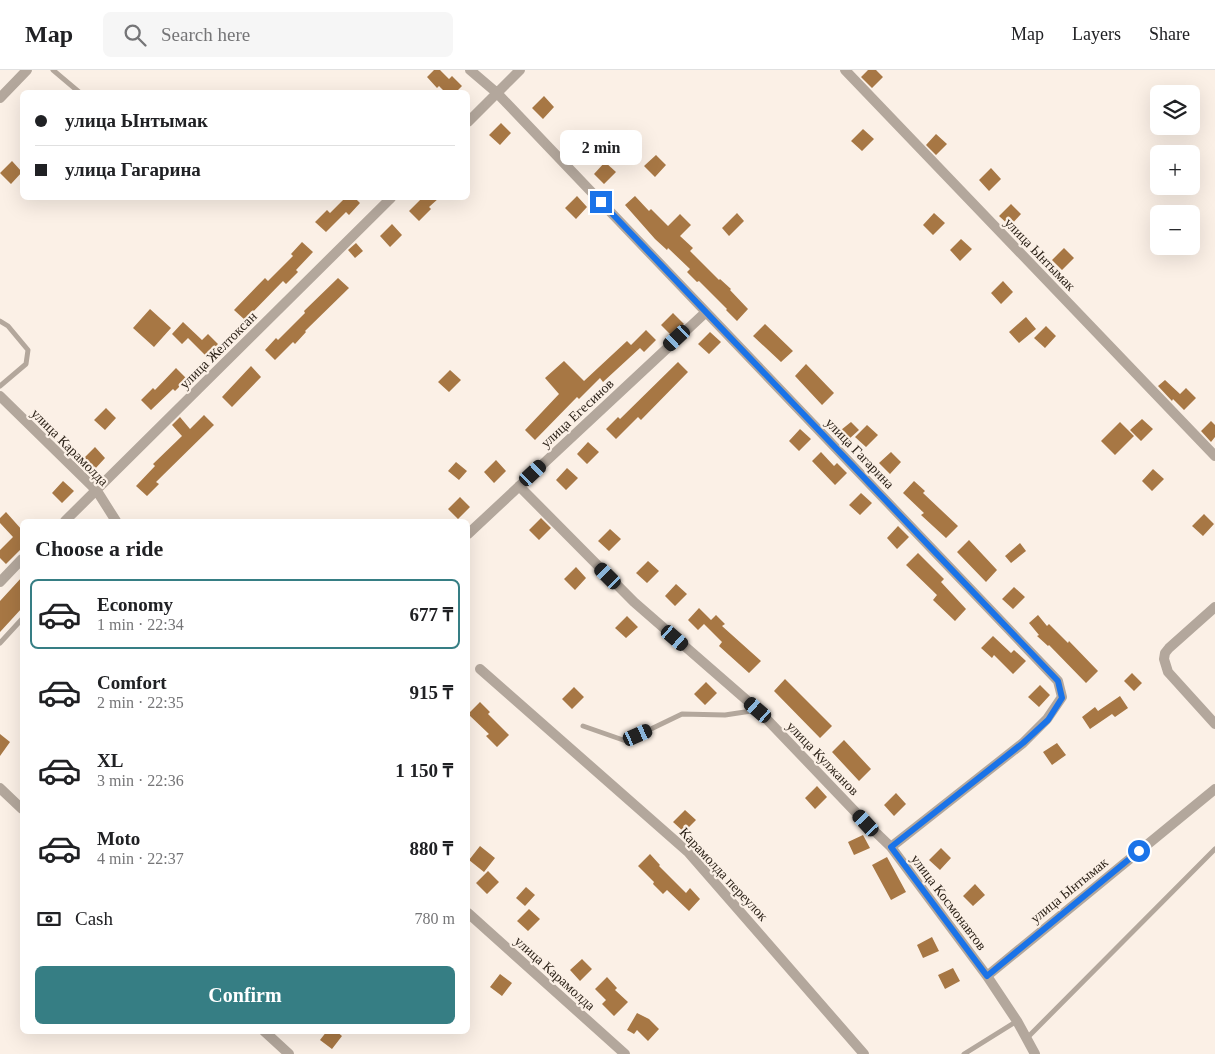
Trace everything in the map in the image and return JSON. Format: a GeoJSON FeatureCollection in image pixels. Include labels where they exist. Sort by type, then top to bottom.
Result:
{"type":"FeatureCollection","features":[{"type":"Feature","properties":{"kind":"street"},"geometry":{"type":"LineString","coordinates":[[0,98],[27,70]]}},
{"type":"Feature","properties":{"kind":"street","name":"улица Гагарина"},"geometry":{"type":"LineString","coordinates":[[470,70],[497,93],[1058,681],[1062,698],[1048,720],[1023,743],[891,847]]}},
{"type":"Feature","properties":{"kind":"street"},"geometry":{"type":"LineString","coordinates":[[470,120],[520,70]]}},
{"type":"Feature","properties":{"kind":"street","name":"улица Ынтымак"},"geometry":{"type":"LineString","coordinates":[[845,70],[1215,456]]}},
{"type":"Feature","properties":{"kind":"street","name":"улица Желтоксан"},"geometry":{"type":"LineString","coordinates":[[66,519],[389,200]]}},
{"type":"Feature","properties":{"kind":"street","name":"улица Егесинов"},"geometry":{"type":"LineString","coordinates":[[470,532],[706,312]]}},
{"type":"Feature","properties":{"kind":"street","name":"улица Карамолда"},"geometry":{"type":"LineString","coordinates":[[0,396],[97,490],[115,519]]}},
{"type":"Feature","properties":{"kind":"street","name":"улица Кулжанов"},"geometry":{"type":"LineString","coordinates":[[519,486],[634,602],[758,710],[866,823]]}},
{"type":"Feature","properties":{"kind":"street"},"geometry":{"type":"LineString","coordinates":[[0,582],[20,561]]}},
{"type":"Feature","properties":{"kind":"street"},"geometry":{"type":"LineString","coordinates":[[1215,607],[1169,648],[1165,653],[1164,659],[1168,672],[1215,724]]}},
{"type":"Feature","properties":{"kind":"street","name":"Карамолда переулок"},"geometry":{"type":"LineString","coordinates":[[480,669],[688,852],[864,1054]]}},
{"type":"Feature","properties":{"kind":"street"},"geometry":{"type":"LineString","coordinates":[[0,788],[20,807]]}},
{"type":"Feature","properties":{"kind":"street","name":"улица Ынтымак"},"geometry":{"type":"LineString","coordinates":[[987,976],[1215,788]]}},
{"type":"Feature","properties":{"kind":"street","name":"улица Космонавтов"},"geometry":{"type":"LineString","coordinates":[[866,823],[891,847],[987,976],[1017,1021],[1035,1054]]}},
{"type":"Feature","properties":{"kind":"street","name":"улица Карамолда"},"geometry":{"type":"LineString","coordinates":[[470,915],[625,1054]]}},
{"type":"Feature","properties":{"kind":"street"},"geometry":{"type":"LineString","coordinates":[[267,1034],[289,1054]]}},
{"type":"Feature","properties":{"kind":"lane"},"geometry":{"type":"LineString","coordinates":[[53,70],[77,90]]}},
{"type":"Feature","properties":{"kind":"lane"},"geometry":{"type":"LineString","coordinates":[[0,321],[8,326],[28,350],[26,364],[0,386]]}},
{"type":"Feature","properties":{"kind":"lane"},"geometry":{"type":"LineString","coordinates":[[0,643],[20,621]]}},
{"type":"Feature","properties":{"kind":"lane"},"geometry":{"type":"LineString","coordinates":[[583,726],[626,741],[682,714],[725,715],[758,710]]}},
{"type":"Feature","properties":{"kind":"lane"},"geometry":{"type":"LineString","coordinates":[[1026,1039],[1215,849]]}},
{"type":"Feature","properties":{"kind":"lane"},"geometry":{"type":"LineString","coordinates":[[964,1054],[1017,1021]]}},
{"type":"Feature","properties":{"kind":"building"},"geometry":{"type":"Polygon","coordinates":[[[434,70],[440,70],[449,79],[452,76],[462,86],[458,90],[443,90],[439,86],[437,88],[427,77],[434,70]]]}},
{"type":"Feature","properties":{"kind":"building"},"geometry":{"type":"Polygon","coordinates":[[[868,70],[876,70],[883,77],[872,88],[861,77],[868,70]]]}},
{"type":"Feature","properties":{"kind":"building"},"geometry":{"type":"Polygon","coordinates":[[[544,96],[554,107],[543,119],[532,108],[544,96]]]}},
{"type":"Feature","properties":{"kind":"building"},"geometry":{"type":"Polygon","coordinates":[[[501,123],[511,133],[500,145],[489,135],[501,123]]]}},
{"type":"Feature","properties":{"kind":"building"},"geometry":{"type":"Polygon","coordinates":[[[863,129],[874,139],[862,151],[851,141],[863,129]]]}},
{"type":"Feature","properties":{"kind":"building"},"geometry":{"type":"Polygon","coordinates":[[[573,133],[584,143],[572,155],[562,145],[573,133]]]}},
{"type":"Feature","properties":{"kind":"building"},"geometry":{"type":"Polygon","coordinates":[[[936,134],[947,144],[936,155],[926,145],[936,134]]]}},
{"type":"Feature","properties":{"kind":"building"},"geometry":{"type":"Polygon","coordinates":[[[656,155],[666,165],[655,177],[644,166],[656,155]]]}},
{"type":"Feature","properties":{"kind":"building"},"geometry":{"type":"Polygon","coordinates":[[[12,161],[20,170],[20,174],[11,184],[0,173],[12,161]]]}},
{"type":"Feature","properties":{"kind":"building"},"geometry":{"type":"Polygon","coordinates":[[[605,162],[616,172],[604,184],[594,174],[605,162]]]}},
{"type":"Feature","properties":{"kind":"building"},"geometry":{"type":"Polygon","coordinates":[[[991,168],[1001,179],[989,191],[979,180],[991,168]]]}},
{"type":"Feature","properties":{"kind":"building"},"geometry":{"type":"Polygon","coordinates":[[[577,196],[587,207],[576,219],[565,208],[577,196]]]}},
{"type":"Feature","properties":{"kind":"building"},"geometry":{"type":"Polygon","coordinates":[[[635,196],[649,211],[651,209],[668,226],[680,214],[691,225],[680,236],[693,248],[690,251],[719,280],[731,289],[748,309],[737,321],[699,281],[697,282],[687,272],[690,269],[668,248],[667,250],[655,239],[625,205],[635,196]]]}},
{"type":"Feature","properties":{"kind":"building"},"geometry":{"type":"Polygon","coordinates":[[[343,200],[357,200],[360,203],[349,215],[346,212],[326,232],[315,222],[327,210],[330,213],[343,200]]]}},
{"type":"Feature","properties":{"kind":"building"},"geometry":{"type":"Polygon","coordinates":[[[420,200],[437,200],[419,221],[409,211],[420,200]]]}},
{"type":"Feature","properties":{"kind":"building"},"geometry":{"type":"Polygon","coordinates":[[[1011,204],[1021,214],[1010,226],[999,216],[1011,204]]]}},
{"type":"Feature","properties":{"kind":"building"},"geometry":{"type":"Polygon","coordinates":[[[737,213],[744,221],[729,236],[722,228],[737,213]]]}},
{"type":"Feature","properties":{"kind":"building"},"geometry":{"type":"Polygon","coordinates":[[[934,213],[945,223],[933,235],[923,225],[934,213]]]}},
{"type":"Feature","properties":{"kind":"building"},"geometry":{"type":"Polygon","coordinates":[[[392,224],[402,235],[390,247],[380,236],[392,224]]]}},
{"type":"Feature","properties":{"kind":"building"},"geometry":{"type":"Polygon","coordinates":[[[961,239],[972,249],[960,261],[950,250],[961,239]]]}},
{"type":"Feature","properties":{"kind":"building"},"geometry":{"type":"Polygon","coordinates":[[[302,242],[313,252],[286,284],[283,281],[245,320],[234,310],[265,278],[268,281],[293,256],[291,254],[302,242]]]}},
{"type":"Feature","properties":{"kind":"building"},"geometry":{"type":"Polygon","coordinates":[[[356,243],[363,251],[355,258],[348,250],[356,243]]]}},
{"type":"Feature","properties":{"kind":"building"},"geometry":{"type":"Polygon","coordinates":[[[1064,248],[1074,258],[1062,270],[1052,260],[1064,248]]]}},
{"type":"Feature","properties":{"kind":"building"},"geometry":{"type":"Polygon","coordinates":[[[338,278],[349,288],[305,331],[295,344],[293,342],[275,360],[265,350],[276,338],[278,340],[338,278]]]}},
{"type":"Feature","properties":{"kind":"building"},"geometry":{"type":"Polygon","coordinates":[[[1003,281],[1013,292],[1001,304],[991,293],[1003,281]]]}},
{"type":"Feature","properties":{"kind":"building"},"geometry":{"type":"Polygon","coordinates":[[[150,309],[171,328],[154,347],[133,328],[150,309]]]}},
{"type":"Feature","properties":{"kind":"building"},"geometry":{"type":"Polygon","coordinates":[[[673,313],[684,324],[671,335],[661,325],[673,313]]]}},
{"type":"Feature","properties":{"kind":"building"},"geometry":{"type":"Polygon","coordinates":[[[1026,317],[1036,329],[1019,343],[1009,332],[1026,317]]]}},
{"type":"Feature","properties":{"kind":"building"},"geometry":{"type":"Polygon","coordinates":[[[183,322],[202,340],[208,334],[218,344],[206,356],[188,338],[182,344],[172,334],[183,322]]]}},
{"type":"Feature","properties":{"kind":"building"},"geometry":{"type":"Polygon","coordinates":[[[765,324],[793,351],[781,362],[753,336],[765,324]]]}},
{"type":"Feature","properties":{"kind":"building"},"geometry":{"type":"Polygon","coordinates":[[[1046,326],[1056,336],[1045,348],[1034,338],[1046,326]]]}},
{"type":"Feature","properties":{"kind":"building"},"geometry":{"type":"Polygon","coordinates":[[[646,330],[656,340],[644,352],[640,348],[603,382],[600,378],[579,399],[577,397],[535,440],[525,430],[559,394],[545,378],[564,361],[584,381],[627,341],[631,345],[646,330]]]}},
{"type":"Feature","properties":{"kind":"building"},"geometry":{"type":"Polygon","coordinates":[[[710,332],[721,342],[709,354],[698,344],[710,332]]]}},
{"type":"Feature","properties":{"kind":"building"},"geometry":{"type":"Polygon","coordinates":[[[678,362],[688,372],[641,420],[638,417],[616,439],[606,429],[618,417],[620,419],[678,362]]]}},
{"type":"Feature","properties":{"kind":"building"},"geometry":{"type":"Polygon","coordinates":[[[806,364],[834,393],[822,405],[795,376],[806,364]]]}},
{"type":"Feature","properties":{"kind":"building"},"geometry":{"type":"Polygon","coordinates":[[[251,366],[261,377],[232,407],[222,397],[251,366]]]}},
{"type":"Feature","properties":{"kind":"building"},"geometry":{"type":"Polygon","coordinates":[[[176,368],[187,379],[175,391],[173,389],[151,410],[141,400],[153,388],[155,390],[176,368]]]}},
{"type":"Feature","properties":{"kind":"building"},"geometry":{"type":"Polygon","coordinates":[[[450,370],[461,380],[449,392],[438,382],[450,370]]]}},
{"type":"Feature","properties":{"kind":"building"},"geometry":{"type":"Polygon","coordinates":[[[1165,380],[1180,394],[1186,388],[1196,398],[1184,410],[1173,399],[1172,401],[1158,386],[1165,380]]]}},
{"type":"Feature","properties":{"kind":"building"},"geometry":{"type":"Polygon","coordinates":[[[106,408],[116,418],[105,430],[94,420],[106,408]]]}},
{"type":"Feature","properties":{"kind":"building"},"geometry":{"type":"Polygon","coordinates":[[[204,415],[214,425],[156,482],[159,484],[147,496],[136,486],[155,466],[153,464],[182,436],[172,425],[180,417],[190,429],[204,415]]]}},
{"type":"Feature","properties":{"kind":"building"},"geometry":{"type":"Polygon","coordinates":[[[1142,419],[1153,429],[1141,441],[1130,430],[1142,419]]]}},
{"type":"Feature","properties":{"kind":"building"},"geometry":{"type":"Polygon","coordinates":[[[1211,421],[1215,425],[1215,437],[1211,442],[1201,431],[1211,421]]]}},
{"type":"Feature","properties":{"kind":"building"},"geometry":{"type":"Polygon","coordinates":[[[851,422],[859,430],[849,439],[841,430],[851,422]]]}},
{"type":"Feature","properties":{"kind":"building"},"geometry":{"type":"Polygon","coordinates":[[[1120,422],[1134,436],[1115,455],[1101,441],[1120,422]]]}},
{"type":"Feature","properties":{"kind":"building"},"geometry":{"type":"Polygon","coordinates":[[[867,425],[878,435],[866,447],[855,437],[867,425]]]}},
{"type":"Feature","properties":{"kind":"building"},"geometry":{"type":"Polygon","coordinates":[[[800,429],[811,439],[799,451],[789,441],[800,429]]]}},
{"type":"Feature","properties":{"kind":"building"},"geometry":{"type":"Polygon","coordinates":[[[588,442],[599,452],[587,464],[577,454],[588,442]]]}},
{"type":"Feature","properties":{"kind":"building"},"geometry":{"type":"Polygon","coordinates":[[[95,447],[105,458],[94,470],[83,459],[95,447]]]}},
{"type":"Feature","properties":{"kind":"building"},"geometry":{"type":"Polygon","coordinates":[[[821,452],[834,466],[837,463],[847,473],[835,485],[812,461],[821,452]]]}},
{"type":"Feature","properties":{"kind":"building"},"geometry":{"type":"Polygon","coordinates":[[[891,452],[901,462],[890,474],[879,463],[891,452]]]}},
{"type":"Feature","properties":{"kind":"building"},"geometry":{"type":"Polygon","coordinates":[[[496,460],[506,471],[494,483],[484,472],[496,460]]]}},
{"type":"Feature","properties":{"kind":"building"},"geometry":{"type":"Polygon","coordinates":[[[456,462],[467,471],[459,480],[448,471],[456,462]]]}},
{"type":"Feature","properties":{"kind":"building"},"geometry":{"type":"Polygon","coordinates":[[[567,468],[578,478],[566,490],[556,480],[567,468]]]}},
{"type":"Feature","properties":{"kind":"building"},"geometry":{"type":"Polygon","coordinates":[[[1153,469],[1164,479],[1152,491],[1142,481],[1153,469]]]}},
{"type":"Feature","properties":{"kind":"building"},"geometry":{"type":"Polygon","coordinates":[[[63,481],[74,491],[62,503],[52,493],[63,481]]]}},
{"type":"Feature","properties":{"kind":"building"},"geometry":{"type":"Polygon","coordinates":[[[914,481],[925,491],[923,493],[958,526],[946,538],[921,515],[924,513],[903,493],[914,481]]]}},
{"type":"Feature","properties":{"kind":"building"},"geometry":{"type":"Polygon","coordinates":[[[861,493],[872,503],[860,515],[849,505],[861,493]]]}},
{"type":"Feature","properties":{"kind":"building"},"geometry":{"type":"Polygon","coordinates":[[[460,497],[470,507],[458,519],[448,509],[460,497]]]}},
{"type":"Feature","properties":{"kind":"building"},"geometry":{"type":"Polygon","coordinates":[[[6,512],[20,528],[20,550],[6,564],[0,558],[0,550],[13,537],[0,523],[0,518],[6,512]]]}},
{"type":"Feature","properties":{"kind":"building"},"geometry":{"type":"Polygon","coordinates":[[[1204,514],[1214,524],[1203,536],[1192,526],[1204,514]]]}},
{"type":"Feature","properties":{"kind":"building"},"geometry":{"type":"Polygon","coordinates":[[[541,518],[551,528],[539,540],[529,530],[541,518]]]}},
{"type":"Feature","properties":{"kind":"building"},"geometry":{"type":"Polygon","coordinates":[[[898,526],[909,537],[897,549],[887,538],[898,526]]]}},
{"type":"Feature","properties":{"kind":"building"},"geometry":{"type":"Polygon","coordinates":[[[610,529],[621,539],[609,551],[598,541],[610,529]]]}},
{"type":"Feature","properties":{"kind":"building"},"geometry":{"type":"Polygon","coordinates":[[[969,540],[997,570],[986,582],[957,552],[969,540]]]}},
{"type":"Feature","properties":{"kind":"building"},"geometry":{"type":"Polygon","coordinates":[[[1020,543],[1026,551],[1011,563],[1005,556],[1020,543]]]}},
{"type":"Feature","properties":{"kind":"building"},"geometry":{"type":"Polygon","coordinates":[[[918,553],[944,579],[941,582],[966,609],[955,621],[933,600],[937,595],[906,565],[918,553]]]}},
{"type":"Feature","properties":{"kind":"building"},"geometry":{"type":"Polygon","coordinates":[[[648,561],[659,571],[647,583],[636,573],[648,561]]]}},
{"type":"Feature","properties":{"kind":"building"},"geometry":{"type":"Polygon","coordinates":[[[576,567],[586,578],[575,590],[564,579],[576,567]]]}},
{"type":"Feature","properties":{"kind":"building"},"geometry":{"type":"Polygon","coordinates":[[[20,579],[20,610],[0,632],[0,601],[20,579]]]}},
{"type":"Feature","properties":{"kind":"building"},"geometry":{"type":"Polygon","coordinates":[[[676,584],[687,594],[675,606],[665,596],[676,584]]]}},
{"type":"Feature","properties":{"kind":"building"},"geometry":{"type":"Polygon","coordinates":[[[1014,587],[1025,597],[1013,609],[1002,599],[1014,587]]]}},
{"type":"Feature","properties":{"kind":"building"},"geometry":{"type":"Polygon","coordinates":[[[699,608],[711,620],[716,615],[725,624],[722,626],[761,661],[749,673],[719,646],[722,642],[704,624],[698,630],[688,620],[699,608]]]}},
{"type":"Feature","properties":{"kind":"building"},"geometry":{"type":"Polygon","coordinates":[[[1038,615],[1047,626],[1049,624],[1068,643],[1069,641],[1098,671],[1086,683],[1049,645],[1037,636],[1039,635],[1029,623],[1038,615]]]}},
{"type":"Feature","properties":{"kind":"building"},"geometry":{"type":"Polygon","coordinates":[[[627,616],[638,627],[626,638],[615,628],[627,616]]]}},
{"type":"Feature","properties":{"kind":"building"},"geometry":{"type":"Polygon","coordinates":[[[993,636],[1011,653],[1014,650],[1026,661],[1013,674],[994,655],[992,658],[981,648],[993,636]]]}},
{"type":"Feature","properties":{"kind":"building"},"geometry":{"type":"Polygon","coordinates":[[[1132,673],[1142,683],[1134,691],[1124,681],[1132,673]]]}},
{"type":"Feature","properties":{"kind":"building"},"geometry":{"type":"Polygon","coordinates":[[[785,679],[832,726],[820,738],[774,691],[785,679]]]}},
{"type":"Feature","properties":{"kind":"building"},"geometry":{"type":"Polygon","coordinates":[[[706,682],[717,693],[705,705],[694,694],[706,682]]]}},
{"type":"Feature","properties":{"kind":"building"},"geometry":{"type":"Polygon","coordinates":[[[1040,685],[1050,695],[1039,707],[1028,697],[1040,685]]]}},
{"type":"Feature","properties":{"kind":"building"},"geometry":{"type":"Polygon","coordinates":[[[574,687],[584,697],[572,709],[562,699],[574,687]]]}},
{"type":"Feature","properties":{"kind":"building"},"geometry":{"type":"Polygon","coordinates":[[[1120,696],[1128,708],[1115,717],[1112,714],[1090,729],[1082,717],[1095,707],[1098,711],[1120,696]]]}},
{"type":"Feature","properties":{"kind":"building"},"geometry":{"type":"Polygon","coordinates":[[[480,702],[490,712],[488,714],[509,735],[497,747],[486,736],[489,734],[470,716],[470,712],[480,702]]]}},
{"type":"Feature","properties":{"kind":"building"},"geometry":{"type":"Polygon","coordinates":[[[0,734],[10,742],[0,756],[0,734]]]}},
{"type":"Feature","properties":{"kind":"building"},"geometry":{"type":"Polygon","coordinates":[[[844,740],[871,769],[859,781],[832,752],[844,740]]]}},
{"type":"Feature","properties":{"kind":"building"},"geometry":{"type":"Polygon","coordinates":[[[1057,743],[1066,755],[1052,765],[1043,752],[1057,743]]]}},
{"type":"Feature","properties":{"kind":"building"},"geometry":{"type":"Polygon","coordinates":[[[817,786],[827,797],[815,809],[805,798],[817,786]]]}},
{"type":"Feature","properties":{"kind":"building"},"geometry":{"type":"Polygon","coordinates":[[[896,793],[906,804],[894,816],[884,805],[896,793]]]}},
{"type":"Feature","properties":{"kind":"building"},"geometry":{"type":"Polygon","coordinates":[[[685,810],[696,820],[684,832],[673,822],[685,810]]]}},
{"type":"Feature","properties":{"kind":"building"},"geometry":{"type":"Polygon","coordinates":[[[863,835],[870,848],[854,855],[848,842],[863,835]]]}},
{"type":"Feature","properties":{"kind":"building"},"geometry":{"type":"Polygon","coordinates":[[[480,846],[495,858],[484,872],[470,861],[480,846]]]}},
{"type":"Feature","properties":{"kind":"building"},"geometry":{"type":"Polygon","coordinates":[[[941,848],[951,858],[940,870],[929,860],[941,848]]]}},
{"type":"Feature","properties":{"kind":"building"},"geometry":{"type":"Polygon","coordinates":[[[650,854],[659,866],[686,893],[690,888],[700,899],[689,911],[667,890],[663,894],[638,866],[650,854]]]}},
{"type":"Feature","properties":{"kind":"building"},"geometry":{"type":"Polygon","coordinates":[[[887,857],[906,892],[891,900],[872,865],[887,857]]]}},
{"type":"Feature","properties":{"kind":"building"},"geometry":{"type":"Polygon","coordinates":[[[488,871],[499,882],[487,894],[476,883],[488,871]]]}},
{"type":"Feature","properties":{"kind":"building"},"geometry":{"type":"Polygon","coordinates":[[[975,884],[985,895],[973,906],[963,896],[975,884]]]}},
{"type":"Feature","properties":{"kind":"building"},"geometry":{"type":"Polygon","coordinates":[[[526,887],[535,895],[525,906],[516,898],[526,887]]]}},
{"type":"Feature","properties":{"kind":"building"},"geometry":{"type":"Polygon","coordinates":[[[529,909],[540,919],[528,931],[517,921],[529,909]]]}},
{"type":"Feature","properties":{"kind":"building"},"geometry":{"type":"Polygon","coordinates":[[[932,937],[939,951],[923,958],[917,945],[932,937]]]}},
{"type":"Feature","properties":{"kind":"building"},"geometry":{"type":"Polygon","coordinates":[[[582,959],[592,969],[580,981],[570,970],[582,959]]]}},
{"type":"Feature","properties":{"kind":"building"},"geometry":{"type":"Polygon","coordinates":[[[953,968],[960,981],[945,989],[938,975],[953,968]]]}},
{"type":"Feature","properties":{"kind":"building"},"geometry":{"type":"Polygon","coordinates":[[[500,974],[512,983],[502,996],[490,987],[500,974]]]}},
{"type":"Feature","properties":{"kind":"building"},"geometry":{"type":"Polygon","coordinates":[[[607,977],[617,988],[615,990],[628,1002],[614,1016],[602,1004],[606,1000],[595,989],[607,977]]]}},
{"type":"Feature","properties":{"kind":"building"},"geometry":{"type":"Polygon","coordinates":[[[637,1013],[649,1019],[659,1029],[648,1041],[637,1030],[634,1034],[627,1030],[637,1013]]]}},
{"type":"Feature","properties":{"kind":"building"},"geometry":{"type":"Polygon","coordinates":[[[325,1034],[340,1034],[342,1036],[332,1049],[320,1040],[325,1034]]]}},
{"type":"Feature","properties":{"kind":"route"},"geometry":{"type":"LineString","coordinates":[[601,202],[1058,681],[1062,698],[1048,720],[1023,743],[891,847],[987,976],[1139,851]]}}]}
